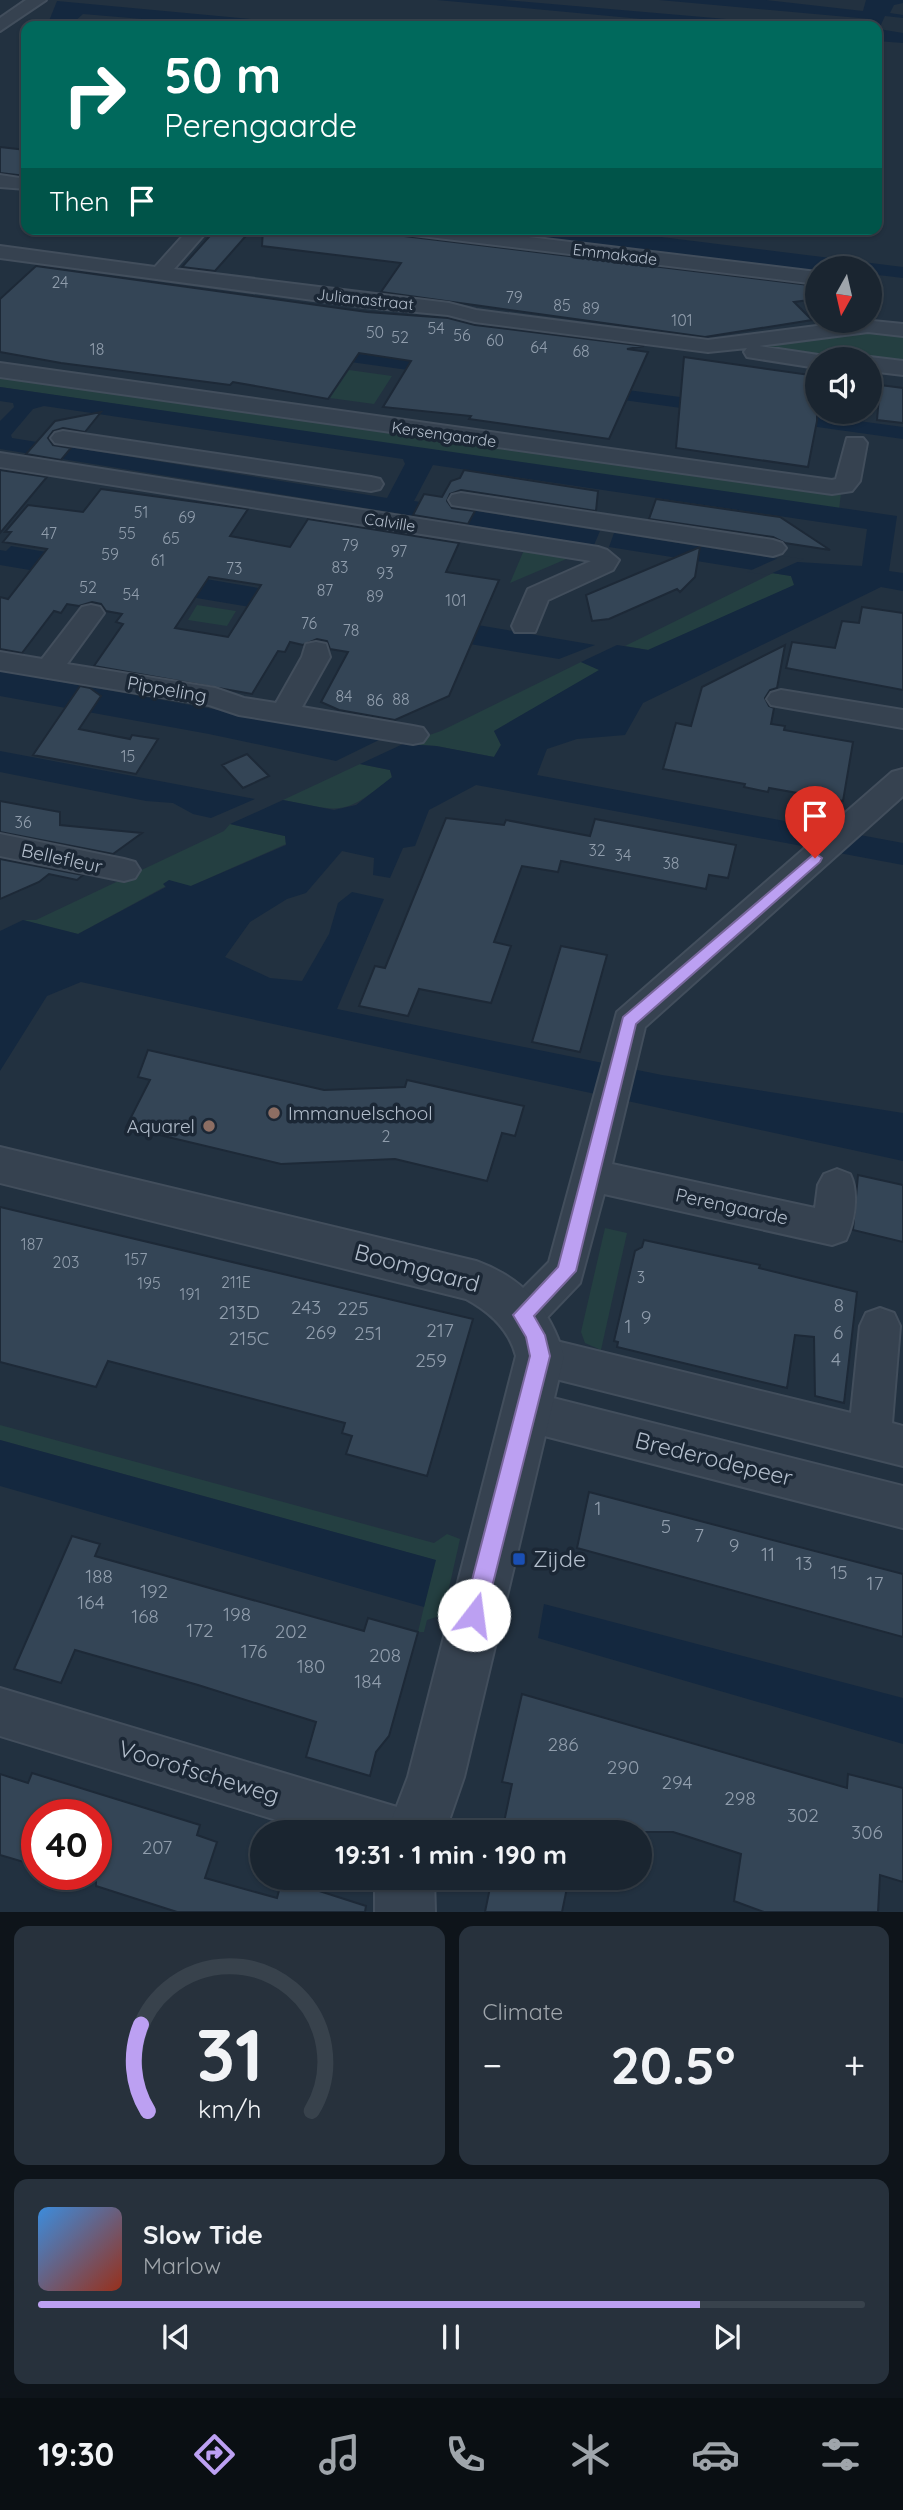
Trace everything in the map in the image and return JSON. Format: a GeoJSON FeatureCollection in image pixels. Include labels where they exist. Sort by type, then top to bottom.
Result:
{"type":"FeatureCollection","features":[{"type":"Feature","properties":{"kind":"street"},"geometry":{"type":"LineString","coordinates":[[0,26],[37,0]]}},
{"type":"Feature","properties":{"kind":"street"},"geometry":{"type":"LineString","coordinates":[[0,181],[21,183]]}},
{"type":"Feature","properties":{"kind":"street"},"geometry":{"type":"LineString","coordinates":[[160,273],[195,235]]}},
{"type":"Feature","properties":{"kind":"street","name":"Emmakade"},"geometry":{"type":"LineString","coordinates":[[462,235],[805,277]]}},
{"type":"Feature","properties":{"kind":"street","name":"Julianastraat"},"geometry":{"type":"LineString","coordinates":[[0,252],[365,301],[449,309],[475,316],[671,343],[729,344]]}},
{"type":"Feature","properties":{"kind":"street"},"geometry":{"type":"LineString","coordinates":[[882,326],[903,330]]}},
{"type":"Feature","properties":{"kind":"street"},"geometry":{"type":"LineString","coordinates":[[729,344],[805,332]]}},
{"type":"Feature","properties":{"kind":"street"},"geometry":{"type":"LineString","coordinates":[[729,344],[758,353],[805,359]]}},
{"type":"Feature","properties":{"kind":"street"},"geometry":{"type":"LineString","coordinates":[[882,365],[903,368]]}},
{"type":"Feature","properties":{"kind":"street","name":"Kersengaarde"},"geometry":{"type":"LineString","coordinates":[[0,370],[831,487],[844,486],[848,481],[855,443]]}},
{"type":"Feature","properties":{"kind":"street","name":"Calville"},"geometry":{"type":"LineString","coordinates":[[63,438],[192,474],[604,539],[773,548]]}},
{"type":"Feature","properties":{"kind":"street","name":"Calville"},"geometry":{"type":"LineString","coordinates":[[0,460],[371,484]]}},
{"type":"Feature","properties":{"kind":"street","name":"Calville"},"geometry":{"type":"LineString","coordinates":[[461,500],[604,539]]}},
{"type":"Feature","properties":{"kind":"street"},"geometry":{"type":"LineString","coordinates":[[525,626],[537,596],[604,565],[604,539]]}},
{"type":"Feature","properties":{"kind":"street"},"geometry":{"type":"LineString","coordinates":[[49,669],[91,613]]}},
{"type":"Feature","properties":{"kind":"street"},"geometry":{"type":"LineString","coordinates":[[284,713],[316,657],[316,650]]}},
{"type":"Feature","properties":{"kind":"street","name":"Pippeling"},"geometry":{"type":"LineString","coordinates":[[0,661],[215,697],[239,706],[414,735]]}},
{"type":"Feature","properties":{"kind":"street"},"geometry":{"type":"LineString","coordinates":[[780,699],[903,719]]}},
{"type":"Feature","properties":{"kind":"street"},"geometry":{"type":"LineString","coordinates":[[420,1820],[436,1777],[467,1641],[526,1411],[531,1335],[566,1271],[629,1021],[855,822],[897,791]]}},
{"type":"Feature","properties":{"kind":"street","name":"Bellefleur"},"geometry":{"type":"LineString","coordinates":[[0,845],[124,870]]}},
{"type":"Feature","properties":{"kind":"street","name":"Boomgaard"},"geometry":{"type":"LineString","coordinates":[[0,1165],[476,1281],[500,1293],[531,1335]]}},
{"type":"Feature","properties":{"kind":"street","name":"Perengaarde"},"geometry":{"type":"LineString","coordinates":[[590,1175],[832,1228],[837,1185]]}},
{"type":"Feature","properties":{"kind":"street"},"geometry":{"type":"LineString","coordinates":[[531,1335],[886,1442],[880,1326]]}},
{"type":"Feature","properties":{"kind":"street","name":"Brederodepeer"},"geometry":{"type":"LineString","coordinates":[[526,1411],[903,1507]]}},
{"type":"Feature","properties":{"kind":"street","name":"Voorofscheweg"},"geometry":{"type":"LineString","coordinates":[[0,1712],[357,1820]]}},
{"type":"Feature","properties":{"kind":"street"},"geometry":{"type":"LineString","coordinates":[[405,1890],[405,1912]]}},
{"type":"Feature","properties":{"kind":"green space"},"geometry":{"type":"Polygon","coordinates":[[[858,333],[903,336],[903,362],[882,360],[882,347],[805,347],[805,353],[764,350],[765,343],[858,333]]]}},
{"type":"Feature","properties":{"kind":"green space"},"geometry":{"type":"Polygon","coordinates":[[[349,370],[392,376],[374,404],[330,398],[349,370]]]}},
{"type":"Feature","properties":{"kind":"green space"},"geometry":{"type":"Polygon","coordinates":[[[0,373],[841,493],[839,510],[0,387],[0,373]]]}},
{"type":"Feature","properties":{"kind":"green space"},"geometry":{"type":"Polygon","coordinates":[[[524,550],[571,557],[510,583],[524,550]]]}},
{"type":"Feature","properties":{"kind":"green space"},"geometry":{"type":"Polygon","coordinates":[[[773,573],[791,576],[795,585],[648,650],[625,646],[773,573]]]}},
{"type":"Feature","properties":{"kind":"green space"},"geometry":{"type":"Polygon","coordinates":[[[197,605],[236,611],[227,626],[188,620],[197,605]]]}},
{"type":"Feature","properties":{"kind":"green space"},"geometry":{"type":"Polygon","coordinates":[[[581,662],[600,670],[494,731],[501,745],[494,757],[436,746],[403,744],[441,731],[581,662]]]}},
{"type":"Feature","properties":{"kind":"green space"},"geometry":{"type":"Polygon","coordinates":[[[360,764],[390,770],[392,778],[352,805],[342,808],[283,800],[360,764]]]}},
{"type":"Feature","properties":{"kind":"green space"},"geometry":{"type":"Polygon","coordinates":[[[230,824],[285,836],[286,844],[191,886],[166,886],[78,934],[23,920],[36,920],[224,831],[230,824]]]}},
{"type":"Feature","properties":{"kind":"green space"},"geometry":{"type":"Polygon","coordinates":[[[605,1228],[627,1233],[601,1350],[585,1343],[581,1332],[605,1228]]]}},
{"type":"Feature","properties":{"kind":"green space"},"geometry":{"type":"Polygon","coordinates":[[[0,1425],[434,1543],[447,1534],[460,1539],[443,1615],[427,1620],[424,1632],[418,1632],[435,1560],[0,1440],[0,1425]]]}},
{"type":"Feature","properties":{"kind":"water"},"geometry":{"type":"Polygon","coordinates":[[[437,0],[504,0],[749,21],[662,21],[437,0]]]}},
{"type":"Feature","properties":{"kind":"water"},"geometry":{"type":"Polygon","coordinates":[[[659,0],[766,0],[863,11],[866,0],[903,0],[903,3],[894,5],[890,13],[903,15],[903,18],[885,16],[882,22],[870,19],[659,0]]]}},
{"type":"Feature","properties":{"kind":"water"},"geometry":{"type":"Polygon","coordinates":[[[57,1],[272,21],[166,21],[83,14],[75,21],[49,21],[57,1]]]}},
{"type":"Feature","properties":{"kind":"water"},"geometry":{"type":"Polygon","coordinates":[[[882,30],[903,33],[903,43],[882,41],[882,30]]]}},
{"type":"Feature","properties":{"kind":"water"},"geometry":{"type":"Polygon","coordinates":[[[497,235],[645,235],[814,256],[805,256],[805,272],[497,235]]]}},
{"type":"Feature","properties":{"kind":"water"},"geometry":{"type":"Polygon","coordinates":[[[882,264],[903,267],[903,278],[882,275],[882,264]]]}},
{"type":"Feature","properties":{"kind":"water"},"geometry":{"type":"Polygon","coordinates":[[[0,306],[805,414],[805,424],[881,424],[903,427],[903,439],[0,313],[0,306]]]}},
{"type":"Feature","properties":{"kind":"water"},"geometry":{"type":"Polygon","coordinates":[[[0,387],[897,516],[889,571],[903,573],[903,591],[881,587],[643,703],[625,735],[577,739],[547,749],[537,775],[903,843],[903,865],[476,785],[429,810],[415,846],[403,848],[390,878],[373,875],[374,858],[342,851],[306,893],[287,899],[250,922],[225,957],[270,978],[302,981],[329,934],[338,903],[352,892],[384,899],[337,1009],[662,1075],[903,1113],[903,1161],[81,982],[47,996],[0,1071],[0,931],[23,920],[78,934],[166,887],[163,884],[169,880],[191,886],[286,845],[285,836],[230,824],[283,800],[334,810],[356,805],[392,777],[390,770],[360,764],[403,744],[436,746],[494,757],[501,745],[494,731],[599,670],[581,662],[617,645],[648,650],[794,585],[791,576],[609,547],[614,533],[798,562],[862,566],[867,529],[433,465],[414,501],[600,531],[594,545],[0,449],[0,421],[14,407],[13,403],[0,401],[0,387]],[[44,406],[33,409],[11,435],[12,438],[387,498],[405,464],[403,459],[44,406]]]}},
{"type":"Feature","properties":{"kind":"water"},"geometry":{"type":"Polygon","coordinates":[[[11,546],[595,645],[559,659],[0,565],[0,550],[6,551],[11,546]]]}},
{"type":"Feature","properties":{"kind":"water"},"geometry":{"type":"Polygon","coordinates":[[[0,671],[381,739],[336,761],[209,734],[0,696],[0,671]]]}},
{"type":"Feature","properties":{"kind":"water"},"geometry":{"type":"Polygon","coordinates":[[[0,751],[255,799],[211,818],[193,814],[173,803],[146,801],[0,772],[0,751]]]}},
{"type":"Feature","properties":{"kind":"water"},"geometry":{"type":"Polygon","coordinates":[[[0,1440],[436,1560],[424,1607],[0,1486],[0,1440]]]}},
{"type":"Feature","properties":{"kind":"water"},"geometry":{"type":"Polygon","coordinates":[[[544,1604],[903,1698],[903,1744],[538,1638],[544,1604]]]}},
{"type":"Feature","properties":{"kind":"pier"},"geometry":{"type":"Polygon","coordinates":[[[783,556],[804,559],[768,575],[747,572],[783,556]]]}},
{"type":"Feature","properties":{"kind":"building"},"geometry":{"type":"Polygon","coordinates":[[[0,147],[21,149],[21,175],[0,173],[0,147]]]}},
{"type":"Feature","properties":{"kind":"building"},"geometry":{"type":"Polygon","coordinates":[[[211,235],[247,235],[215,271],[182,267],[211,235]]]}},
{"type":"Feature","properties":{"kind":"building"},"geometry":{"type":"Polygon","coordinates":[[[263,235],[396,235],[805,285],[805,301],[794,302],[805,313],[805,321],[705,337],[381,292],[401,263],[262,246],[263,235]]]}},
{"type":"Feature","properties":{"kind":"building"},"geometry":{"type":"Polygon","coordinates":[[[36,266],[367,312],[448,318],[475,325],[644,346],[627,349],[648,352],[609,439],[469,419],[471,416],[383,407],[411,361],[359,353],[328,399],[233,382],[230,385],[61,363],[0,352],[0,299],[36,266]]]}},
{"type":"Feature","properties":{"kind":"building"},"geometry":{"type":"Polygon","coordinates":[[[684,357],[805,374],[805,424],[816,424],[808,467],[676,448],[684,357]]]}},
{"type":"Feature","properties":{"kind":"building"},"geometry":{"type":"Polygon","coordinates":[[[882,385],[903,388],[903,423],[882,421],[882,385]]]}},
{"type":"Feature","properties":{"kind":"building"},"geometry":{"type":"Polygon","coordinates":[[[101,412],[85,432],[63,428],[53,431],[48,438],[53,445],[71,448],[61,460],[26,454],[55,421],[101,412]]]}},
{"type":"Feature","properties":{"kind":"building"},"geometry":{"type":"Polygon","coordinates":[[[0,470],[47,477],[0,533],[0,470]]]}},
{"type":"Feature","properties":{"kind":"building"},"geometry":{"type":"Polygon","coordinates":[[[464,470],[598,491],[596,511],[461,490],[450,494],[447,501],[452,508],[475,511],[468,524],[413,515],[424,494],[442,497],[451,481],[460,478],[464,470]]]}},
{"type":"Feature","properties":{"kind":"building"},"geometry":{"type":"Polygon","coordinates":[[[101,489],[248,509],[230,536],[290,547],[308,519],[459,543],[446,572],[499,580],[449,696],[395,720],[339,710],[321,702],[348,652],[330,649],[327,641],[317,639],[303,645],[290,642],[285,652],[278,651],[252,694],[94,666],[123,624],[116,622],[122,614],[106,611],[101,604],[92,602],[79,606],[67,604],[61,613],[54,611],[22,653],[0,649],[0,597],[8,599],[47,549],[3,542],[11,532],[5,532],[28,505],[83,512],[101,489]],[[209,577],[175,628],[228,637],[261,585],[209,577]]]}},
{"type":"Feature","properties":{"kind":"building"},"geometry":{"type":"Polygon","coordinates":[[[656,499],[780,517],[830,550],[785,543],[773,537],[649,519],[656,499]]]}},
{"type":"Feature","properties":{"kind":"building"},"geometry":{"type":"Polygon","coordinates":[[[700,547],[695,577],[680,592],[677,589],[609,619],[592,621],[586,595],[700,547]]]}},
{"type":"Feature","properties":{"kind":"building"},"geometry":{"type":"Polygon","coordinates":[[[862,607],[903,613],[903,690],[786,668],[792,642],[835,648],[842,621],[859,623],[862,607]]]}},
{"type":"Feature","properties":{"kind":"building"},"geometry":{"type":"Polygon","coordinates":[[[785,645],[777,688],[770,690],[765,698],[769,706],[774,708],[771,724],[785,726],[784,730],[853,742],[843,801],[769,788],[768,792],[744,787],[745,784],[663,769],[676,723],[691,726],[702,687],[785,645]]]}},
{"type":"Feature","properties":{"kind":"building"},"geometry":{"type":"Polygon","coordinates":[[[80,686],[90,688],[101,696],[79,729],[130,739],[132,735],[158,739],[136,774],[33,755],[80,686]]]}},
{"type":"Feature","properties":{"kind":"building"},"geometry":{"type":"Polygon","coordinates":[[[247,754],[269,776],[243,788],[222,765],[247,754]]]}},
{"type":"Feature","properties":{"kind":"building"},"geometry":{"type":"Polygon","coordinates":[[[0,801],[60,812],[60,825],[142,833],[113,854],[0,832],[0,801]]]}},
{"type":"Feature","properties":{"kind":"building"},"geometry":{"type":"Polygon","coordinates":[[[446,818],[504,825],[506,820],[590,836],[595,819],[736,845],[728,878],[709,875],[706,889],[561,861],[558,872],[522,866],[494,942],[511,946],[491,1003],[419,989],[408,1016],[359,1006],[375,966],[385,968],[446,818]]]}},
{"type":"Feature","properties":{"kind":"building"},"geometry":{"type":"Polygon","coordinates":[[[0,859],[83,875],[77,880],[49,874],[39,882],[0,899],[0,859]]]}},
{"type":"Feature","properties":{"kind":"building"},"geometry":{"type":"Polygon","coordinates":[[[561,946],[607,955],[580,1052],[532,1042],[561,946]]]}},
{"type":"Feature","properties":{"kind":"building"},"geometry":{"type":"Polygon","coordinates":[[[148,1050],[324,1090],[405,1087],[407,1080],[524,1106],[515,1136],[502,1133],[487,1181],[395,1159],[281,1164],[126,1127],[150,1080],[138,1077],[148,1050]]]}},
{"type":"Feature","properties":{"kind":"building"},"geometry":{"type":"Polygon","coordinates":[[[858,1175],[903,1185],[903,1242],[853,1230],[858,1175]]]}},
{"type":"Feature","properties":{"kind":"building"},"geometry":{"type":"Polygon","coordinates":[[[0,1207],[473,1319],[427,1476],[346,1454],[352,1436],[342,1433],[345,1423],[108,1361],[96,1387],[0,1362],[0,1207]]]}},
{"type":"Feature","properties":{"kind":"building"},"geometry":{"type":"Polygon","coordinates":[[[644,1240],[760,1265],[759,1268],[857,1292],[844,1403],[815,1396],[814,1337],[795,1335],[787,1388],[617,1347],[618,1342],[614,1341],[635,1251],[642,1247],[644,1240]]]}},
{"type":"Feature","properties":{"kind":"building"},"geometry":{"type":"Polygon","coordinates":[[[589,1492],[903,1574],[903,1637],[577,1548],[589,1492]]]}},
{"type":"Feature","properties":{"kind":"building"},"geometry":{"type":"Polygon","coordinates":[[[72,1536],[100,1544],[95,1556],[364,1631],[368,1618],[418,1632],[389,1736],[376,1752],[370,1776],[306,1757],[316,1722],[198,1685],[75,1650],[61,1683],[14,1669],[72,1536]]]}},
{"type":"Feature","properties":{"kind":"building"},"geometry":{"type":"Polygon","coordinates":[[[522,1694],[847,1788],[848,1774],[903,1788],[903,1882],[880,1875],[878,1912],[764,1912],[734,1901],[741,1854],[673,1832],[652,1832],[652,1820],[504,1820],[512,1784],[502,1782],[522,1694]]]}},
{"type":"Feature","properties":{"kind":"building"},"geometry":{"type":"Polygon","coordinates":[[[32,1773],[200,1825],[197,1835],[217,1842],[205,1878],[277,1898],[279,1890],[316,1890],[366,1906],[365,1912],[177,1912],[108,1890],[112,1890],[112,1799],[21,1799],[21,1861],[0,1855],[0,1774],[28,1783],[32,1773]]]}},
{"type":"Feature","properties":{"kind":"building"},"geometry":{"type":"Polygon","coordinates":[[[490,1890],[567,1890],[562,1912],[485,1912],[490,1890]]]}},
{"type":"Feature","properties":{"kind":"place","name":"Immanuelschool"},"geometry":{"type":"Point","coordinates":[274,1113]}},
{"type":"Feature","properties":{"kind":"place","name":"Aquarel"},"geometry":{"type":"Point","coordinates":[209,1126]}},
{"type":"Feature","properties":{"kind":"place","name":"Zijde"},"geometry":{"type":"Point","coordinates":[519,1559]}},
{"type":"Feature","properties":{"kind":"route"},"geometry":{"type":"LineString","coordinates":[[474,1615],[540,1356],[535,1335],[523,1315],[566,1271],[629,1021],[815,858]]}}]}
